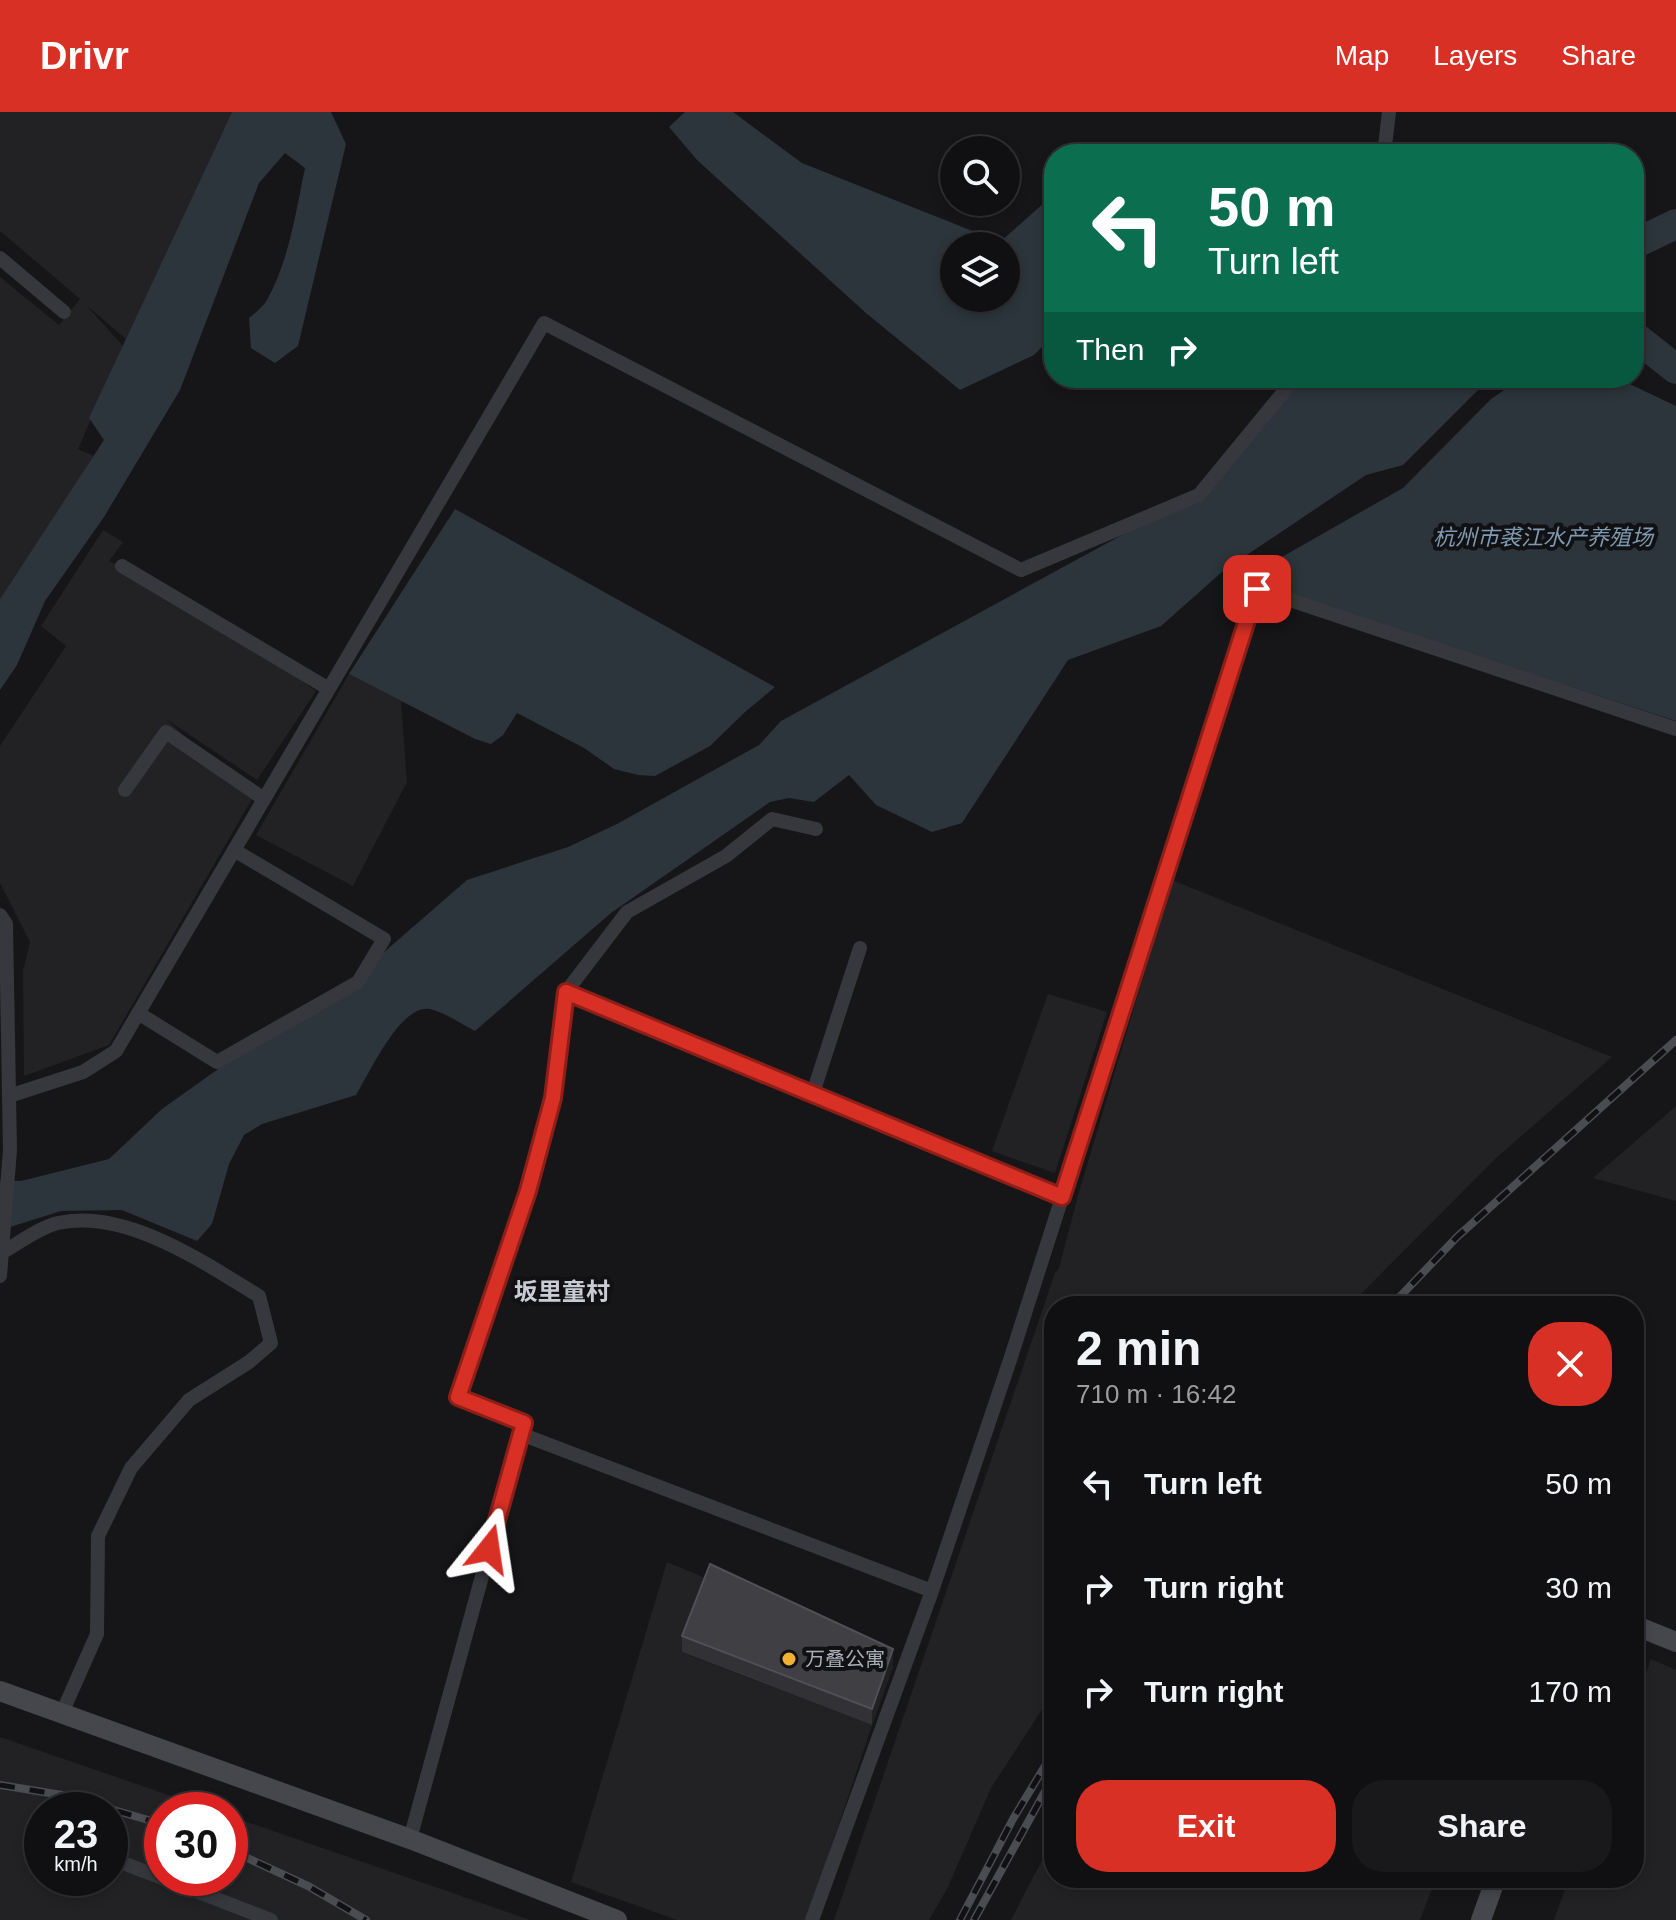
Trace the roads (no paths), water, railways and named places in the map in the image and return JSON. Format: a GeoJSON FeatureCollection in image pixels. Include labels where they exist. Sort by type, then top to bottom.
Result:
{"type":"FeatureCollection","features":[{"type":"Feature","properties":{"kind":"street"},"geometry":{"type":"LineString","coordinates":[[1385,144],[1389,112]]}},
{"type":"Feature","properties":{"kind":"street"},"geometry":{"type":"LineString","coordinates":[[0,258],[64,312]]}},
{"type":"Feature","properties":{"kind":"street"},"geometry":{"type":"LineString","coordinates":[[9,1096],[83,1072],[116,1051],[544,323],[1021,570],[1199,495],[1287,388]]}},
{"type":"Feature","properties":{"kind":"street"},"geometry":{"type":"LineString","coordinates":[[122,566],[329,689]]}},
{"type":"Feature","properties":{"kind":"street"},"geometry":{"type":"LineString","coordinates":[[812,1920],[932,1591],[1257,589],[1676,729]]}},
{"type":"Feature","properties":{"kind":"street"},"geometry":{"type":"LineString","coordinates":[[125,790],[166,732],[264,799]]}},
{"type":"Feature","properties":{"kind":"street"},"geometry":{"type":"LineString","coordinates":[[410,1839],[524,1423],[458,1397],[528,1191],[553,1098],[566,992],[627,912],[726,856],[772,819],[816,829]]}},
{"type":"Feature","properties":{"kind":"street"},"geometry":{"type":"LineString","coordinates":[[138,1013],[217,1062],[358,982],[384,939],[234,850]]}},
{"type":"Feature","properties":{"kind":"street"},"geometry":{"type":"LineString","coordinates":[[0,915],[6,924],[4,1012],[10,1150],[0,1276]]}},
{"type":"Feature","properties":{"kind":"street"},"geometry":{"type":"LineString","coordinates":[[812,1096],[860,948]]}},
{"type":"Feature","properties":{"kind":"street"},"geometry":{"type":"LineString","coordinates":[[566,992],[1062,1197]]}},
{"type":"Feature","properties":{"kind":"street"},"geometry":{"type":"LineString","coordinates":[[3,1252],[57,1223],[103,1221],[150,1235],[259,1296],[271,1343],[249,1362],[189,1400],[131,1468],[98,1536],[97,1634],[62,1713]]}},
{"type":"Feature","properties":{"kind":"street"},"geometry":{"type":"LineString","coordinates":[[521,1434],[932,1591]]}},
{"type":"Feature","properties":{"kind":"street"},"geometry":{"type":"LineString","coordinates":[[1644,1629],[1676,1642]]}},
{"type":"Feature","properties":{"kind":"street"},"geometry":{"type":"LineString","coordinates":[[0,1691],[410,1839],[617,1920]]}},
{"type":"Feature","properties":{"kind":"street"},"geometry":{"type":"LineString","coordinates":[[1481,1920],[1492,1888]]}},
{"type":"Feature","properties":{"kind":"street"},"geometry":{"type":"LineString","coordinates":[[209,1896],[271,1920]]}},
{"type":"Feature","properties":{"kind":"water"},"geometry":{"type":"Polygon","coordinates":[[[232,112],[331,112],[346,144],[298,346],[275,363],[251,348],[249,318],[265,303],[281,269],[305,168],[285,153],[259,183],[180,390],[104,517],[45,601],[17,665],[0,690],[0,599],[104,440],[89,418],[232,112]]]}},
{"type":"Feature","properties":{"kind":"water"},"geometry":{"type":"Polygon","coordinates":[[[685,112],[733,112],[802,163],[975,232],[940,232],[940,312],[1020,312],[1020,232],[1011,232],[1044,203],[1044,345],[1034,355],[960,390],[866,313],[697,160],[669,127],[685,112]]]}},
{"type":"Feature","properties":{"kind":"water"},"geometry":{"type":"Polygon","coordinates":[[[1294,388],[1480,388],[1403,465],[1366,475],[1223,571],[1161,626],[1068,660],[962,823],[932,832],[876,805],[849,775],[814,802],[789,798],[770,802],[611,913],[475,1031],[447,1015],[430,1009],[419,1010],[397,1028],[356,1095],[262,1124],[244,1135],[229,1164],[212,1224],[197,1241],[122,1210],[61,1211],[10,1227],[0,1227],[0,1181],[21,1181],[109,1159],[162,1109],[221,1067],[355,986],[383,953],[467,880],[568,847],[617,824],[759,745],[781,721],[1133,529],[1180,509],[1294,388]]]}},
{"type":"Feature","properties":{"kind":"water","name":"杭州市裘江水产养殖场"},"geometry":{"type":"Polygon","coordinates":[[[1507,388],[1638,388],[1676,406],[1676,721],[1243,579],[1403,488],[1491,399],[1507,388]]]}},
{"type":"Feature","properties":{"kind":"water"},"geometry":{"type":"Polygon","coordinates":[[[455,509],[775,687],[710,746],[655,776],[614,769],[584,748],[517,713],[503,735],[491,744],[475,739],[349,674],[455,509]]]}},
{"type":"Feature","properties":{"kind":"waterway"},"geometry":{"type":"LineString","coordinates":[[1644,239],[1676,224]]}},
{"type":"Feature","properties":{"kind":"waterway"},"geometry":{"type":"LineString","coordinates":[[1644,344],[1676,369]]}},
{"type":"Feature","properties":{"kind":"railway"},"geometry":{"type":"LineString","coordinates":[[1401,1296],[1457,1237],[1676,1040]]}},
{"type":"Feature","properties":{"kind":"railway"},"geometry":{"type":"LineString","coordinates":[[960,1920],[1044,1768]]}},
{"type":"Feature","properties":{"kind":"railway"},"geometry":{"type":"LineString","coordinates":[[0,1785],[62,1795],[144,1819]]}},
{"type":"Feature","properties":{"kind":"railway"},"geometry":{"type":"LineString","coordinates":[[974,1920],[1044,1793]]}},
{"type":"Feature","properties":{"kind":"railway"},"geometry":{"type":"LineString","coordinates":[[248,1858],[308,1886],[366,1920]]}},
{"type":"Feature","properties":{"kind":"place","name":"万叠公寓"},"geometry":{"type":"Point","coordinates":[789,1659]}},
{"type":"Feature","properties":{"kind":"district","name":"坂里童村"},"geometry":{"type":"Point","coordinates":[562,1292]}}]}
